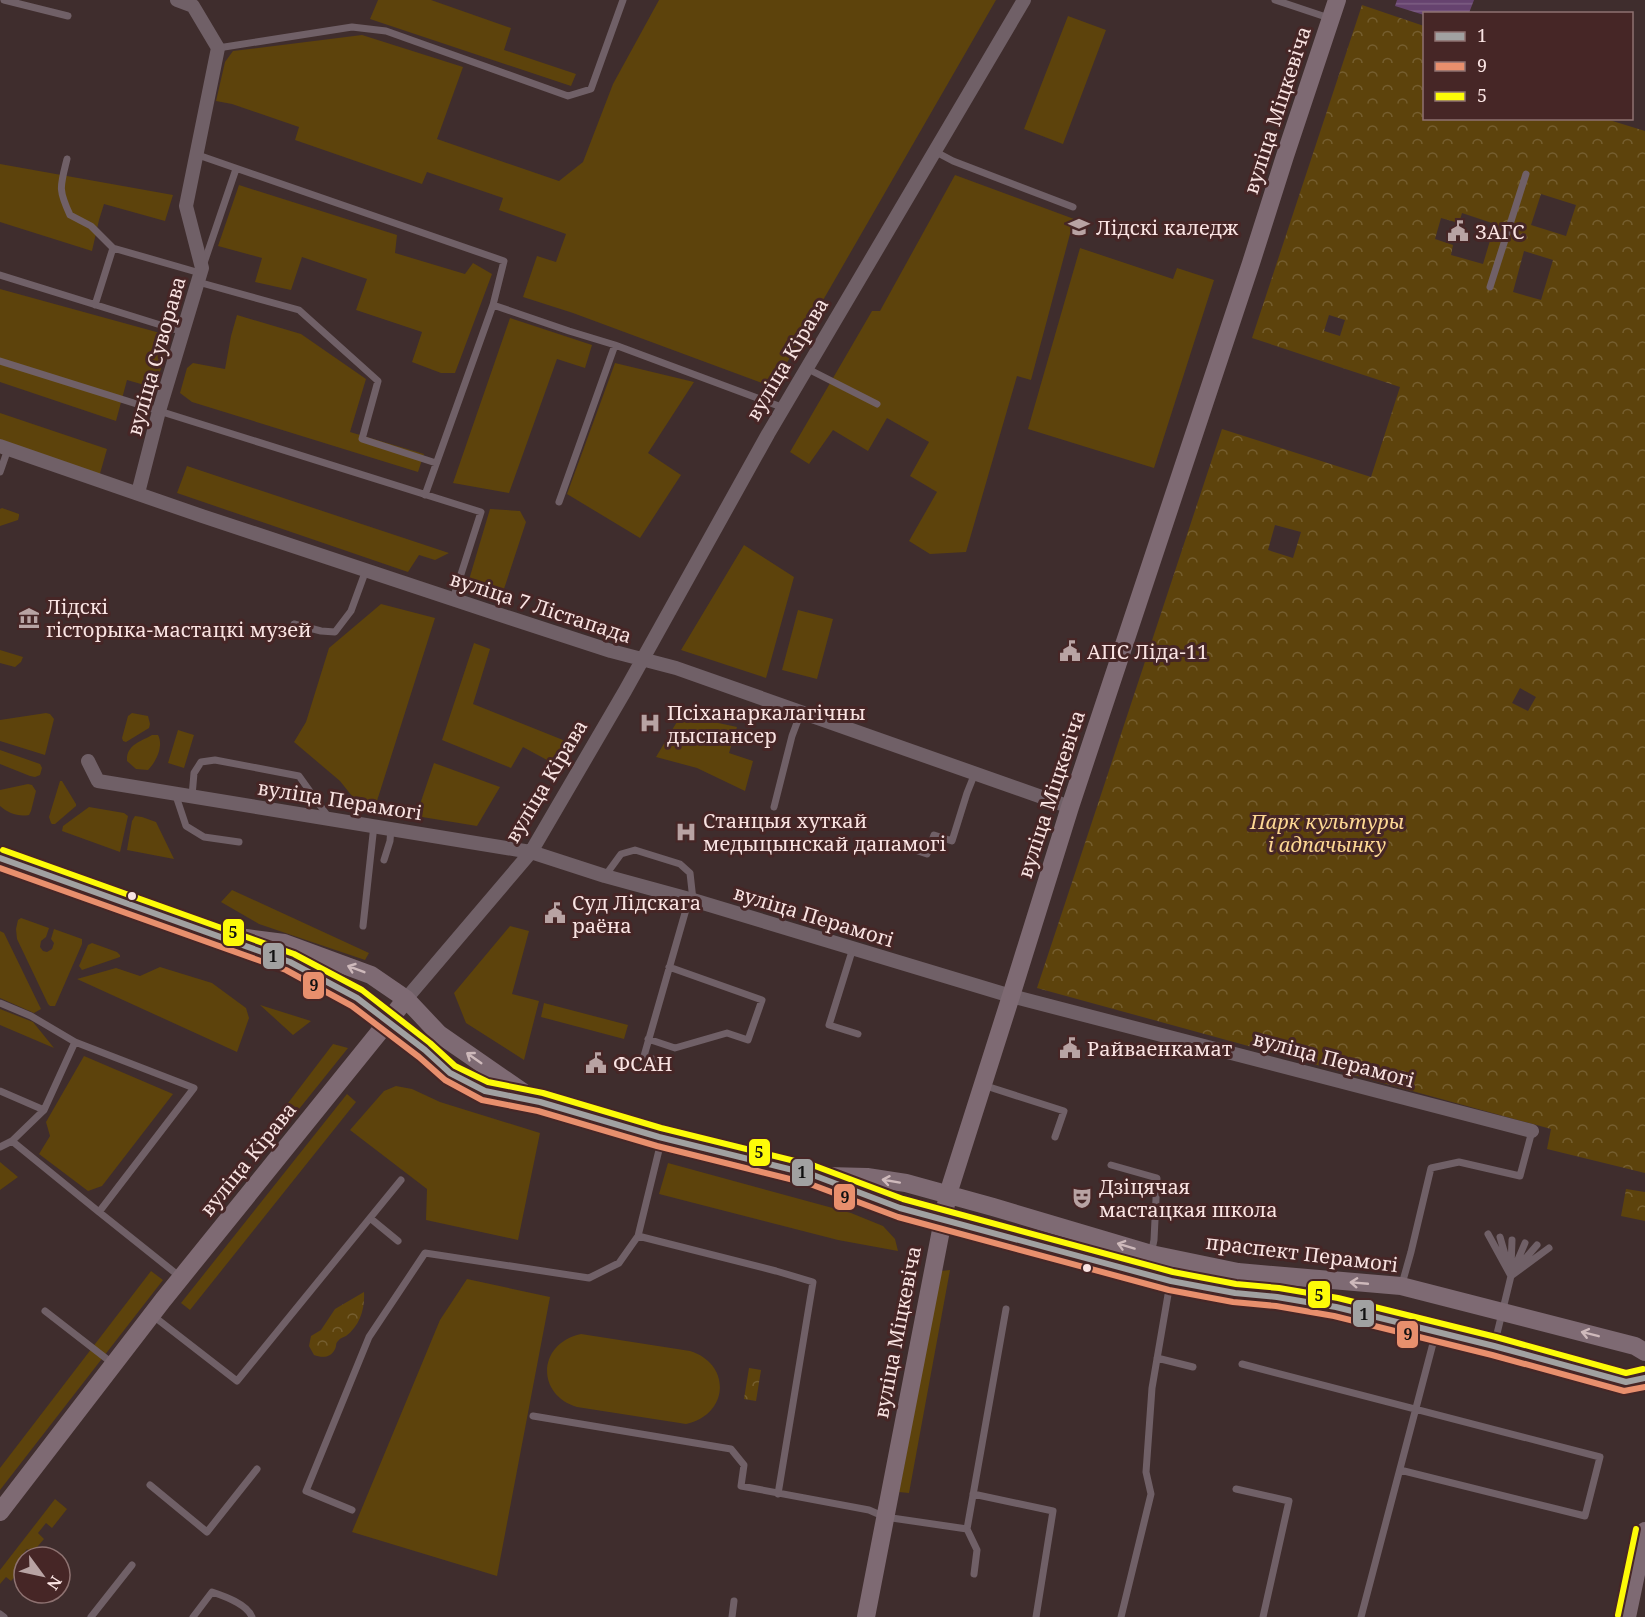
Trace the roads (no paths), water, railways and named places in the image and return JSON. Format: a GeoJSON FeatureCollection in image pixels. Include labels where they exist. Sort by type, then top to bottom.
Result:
{"type":"FeatureCollection","features":[{"type":"Feature","properties":{"kind":"main road","name":"вуліца Міцкевіча"},"geometry":{"type":"LineString","coordinates":[[866,1617],[948,1194],[1070,807],[1336,0]]}},
{"type":"Feature","properties":{"kind":"main road","name":"праспект Перамогі"},"geometry":{"type":"LineString","coordinates":[[0,858],[290,962],[357,998],[450,1072],[485,1091],[540,1102],[659,1137],[813,1175],[900,1208],[1171,1281],[1235,1293],[1277,1297],[1336,1307],[1436,1331],[1626,1382],[1645,1378]]}},
{"type":"Feature","properties":{"kind":"main road","name":"праспект Перамогі"},"geometry":{"type":"LineString","coordinates":[[215,934],[284,943],[371,975],[406,999],[439,1034],[540,1102]]}},
{"type":"Feature","properties":{"kind":"main road","name":"вуліца Кірава"},"geometry":{"type":"LineString","coordinates":[[1,1508],[181,1278],[406,999]]}},
{"type":"Feature","properties":{"kind":"main road","name":"праспект Перамогі"},"geometry":{"type":"LineString","coordinates":[[813,1175],[867,1177],[906,1183],[1151,1254],[1238,1272],[1401,1286],[1635,1346],[1645,1352]]}},
{"type":"Feature","properties":{"kind":"main road"},"geometry":{"type":"LineString","coordinates":[[1627,1617],[1641,1571],[1645,1532]]}},
{"type":"Feature","properties":{"kind":"street"},"geometry":{"type":"LineString","coordinates":[[177,0],[193,6],[218,48]]}},
{"type":"Feature","properties":{"kind":"street","name":"вуліца Кірава"},"geometry":{"type":"LineString","coordinates":[[406,999],[531,852],[643,660],[784,408],[1024,0]]}},
{"type":"Feature","properties":{"kind":"street","name":"вуліца Суворава"},"geometry":{"type":"LineString","coordinates":[[138,493],[159,411],[200,275],[186,206],[218,48]]}},
{"type":"Feature","properties":{"kind":"street","name":"вуліца 7 Лістапада"},"geometry":{"type":"LineString","coordinates":[[4,447],[610,651],[676,668],[1070,807]]}},
{"type":"Feature","properties":{"kind":"street","name":"вуліца Перамогі"},"geometry":{"type":"LineString","coordinates":[[88,761],[98,781],[531,852],[1011,996],[1532,1131]]}},
{"type":"Feature","properties":{"kind":"lane"},"geometry":{"type":"LineString","coordinates":[[4,0],[68,16]]}},
{"type":"Feature","properties":{"kind":"lane"},"geometry":{"type":"LineString","coordinates":[[218,48],[352,27],[386,31],[568,96],[591,89],[623,0]]}},
{"type":"Feature","properties":{"kind":"lane"},"geometry":{"type":"LineString","coordinates":[[1275,0],[1330,19]]}},
{"type":"Feature","properties":{"kind":"lane"},"geometry":{"type":"LineString","coordinates":[[936,152],[953,161],[1073,207]]}},
{"type":"Feature","properties":{"kind":"lane"},"geometry":{"type":"LineString","coordinates":[[198,155],[504,261],[493,305],[425,495]]}},
{"type":"Feature","properties":{"kind":"lane"},"geometry":{"type":"LineString","coordinates":[[67,159],[61,182],[61,195],[70,216],[91,226],[113,248],[200,275],[299,310],[378,381],[362,439],[436,463]]}},
{"type":"Feature","properties":{"kind":"lane"},"geometry":{"type":"LineString","coordinates":[[200,275],[236,169]]}},
{"type":"Feature","properties":{"kind":"lane"},"geometry":{"type":"LineString","coordinates":[[1490,287],[1526,174]]}},
{"type":"Feature","properties":{"kind":"lane"},"geometry":{"type":"LineString","coordinates":[[95,305],[113,248]]}},
{"type":"Feature","properties":{"kind":"lane"},"geometry":{"type":"LineString","coordinates":[[0,275],[183,332]]}},
{"type":"Feature","properties":{"kind":"lane"},"geometry":{"type":"LineString","coordinates":[[493,305],[615,345],[784,408]]}},
{"type":"Feature","properties":{"kind":"lane"},"geometry":{"type":"LineString","coordinates":[[559,502],[615,345]]}},
{"type":"Feature","properties":{"kind":"lane"},"geometry":{"type":"LineString","coordinates":[[0,361],[481,512],[453,599]]}},
{"type":"Feature","properties":{"kind":"lane"},"geometry":{"type":"LineString","coordinates":[[808,369],[877,404]]}},
{"type":"Feature","properties":{"kind":"lane"},"geometry":{"type":"LineString","coordinates":[[0,471],[4,447]]}},
{"type":"Feature","properties":{"kind":"lane"},"geometry":{"type":"LineString","coordinates":[[294,624],[335,632],[351,611],[366,570]]}},
{"type":"Feature","properties":{"kind":"lane"},"geometry":{"type":"LineString","coordinates":[[774,807],[792,736],[801,712]]}},
{"type":"Feature","properties":{"kind":"lane"},"geometry":{"type":"LineString","coordinates":[[192,796],[194,773],[201,762],[214,760],[299,776],[329,818]]}},
{"type":"Feature","properties":{"kind":"lane"},"geometry":{"type":"LineString","coordinates":[[891,842],[927,854],[934,835],[952,841],[975,773]]}},
{"type":"Feature","properties":{"kind":"lane"},"geometry":{"type":"LineString","coordinates":[[175,793],[186,826],[204,837],[239,842]]}},
{"type":"Feature","properties":{"kind":"lane"},"geometry":{"type":"LineString","coordinates":[[363,926],[374,825]]}},
{"type":"Feature","properties":{"kind":"lane"},"geometry":{"type":"LineString","coordinates":[[384,860],[390,841],[391,828]]}},
{"type":"Feature","properties":{"kind":"lane"},"geometry":{"type":"LineString","coordinates":[[605,876],[621,854],[635,850],[680,864],[690,873],[691,899],[644,1056],[662,1062]]}},
{"type":"Feature","properties":{"kind":"lane"},"geometry":{"type":"LineString","coordinates":[[853,948],[829,1025],[858,1034]]}},
{"type":"Feature","properties":{"kind":"lane"},"geometry":{"type":"LineString","coordinates":[[648,1039],[675,1048],[727,1033],[748,1040],[762,1000],[669,967]]}},
{"type":"Feature","properties":{"kind":"lane"},"geometry":{"type":"LineString","coordinates":[[0,1003],[31,1016],[75,1042],[194,1088],[99,1212]]}},
{"type":"Feature","properties":{"kind":"lane"},"geometry":{"type":"LineString","coordinates":[[0,1147],[12,1141],[44,1110],[75,1042]]}},
{"type":"Feature","properties":{"kind":"lane"},"geometry":{"type":"LineString","coordinates":[[983,1085],[1064,1111],[1055,1137]]}},
{"type":"Feature","properties":{"kind":"lane"},"geometry":{"type":"LineString","coordinates":[[0,1091],[44,1110]]}},
{"type":"Feature","properties":{"kind":"lane"},"geometry":{"type":"LineString","coordinates":[[1401,1286],[1431,1168],[1459,1162],[1520,1176],[1532,1131]]}},
{"type":"Feature","properties":{"kind":"lane"},"geometry":{"type":"LineString","coordinates":[[352,1510],[306,1491],[369,1337],[425,1253],[589,1278],[619,1263],[638,1236],[659,1150],[659,1137]]}},
{"type":"Feature","properties":{"kind":"lane"},"geometry":{"type":"LineString","coordinates":[[12,1141],[181,1278]]}},
{"type":"Feature","properties":{"kind":"lane"},"geometry":{"type":"LineString","coordinates":[[1111,1165],[1157,1178],[1155,1240],[1151,1254]]}},
{"type":"Feature","properties":{"kind":"lane"},"geometry":{"type":"LineString","coordinates":[[152,1315],[237,1381],[401,1180]]}},
{"type":"Feature","properties":{"kind":"lane"},"geometry":{"type":"LineString","coordinates":[[370,1218],[398,1241]]}},
{"type":"Feature","properties":{"kind":"lane"},"geometry":{"type":"LineString","coordinates":[[1488,1234],[1511,1276]]}},
{"type":"Feature","properties":{"kind":"lane"},"geometry":{"type":"LineString","coordinates":[[638,1236],[813,1282],[778,1494]]}},
{"type":"Feature","properties":{"kind":"lane"},"geometry":{"type":"LineString","coordinates":[[1500,1237],[1511,1276]]}},
{"type":"Feature","properties":{"kind":"lane"},"geometry":{"type":"LineString","coordinates":[[1511,1276],[1512,1240]]}},
{"type":"Feature","properties":{"kind":"lane"},"geometry":{"type":"LineString","coordinates":[[1494,1346],[1511,1276],[1525,1243]]}},
{"type":"Feature","properties":{"kind":"lane"},"geometry":{"type":"LineString","coordinates":[[1511,1276],[1537,1245]]}},
{"type":"Feature","properties":{"kind":"lane"},"geometry":{"type":"LineString","coordinates":[[1511,1276],[1549,1248]]}},
{"type":"Feature","properties":{"kind":"lane"},"geometry":{"type":"LineString","coordinates":[[1121,1617],[1151,1494],[1146,1472],[1152,1388],[1171,1281]]}},
{"type":"Feature","properties":{"kind":"lane"},"geometry":{"type":"LineString","coordinates":[[974,1574],[977,1550],[967,1529],[1006,1309]]}},
{"type":"Feature","properties":{"kind":"lane"},"geometry":{"type":"LineString","coordinates":[[45,1311],[114,1364]]}},
{"type":"Feature","properties":{"kind":"lane"},"geometry":{"type":"LineString","coordinates":[[1361,1617],[1436,1331]]}},
{"type":"Feature","properties":{"kind":"lane"},"geometry":{"type":"LineString","coordinates":[[1157,1358],[1193,1367]]}},
{"type":"Feature","properties":{"kind":"lane"},"geometry":{"type":"LineString","coordinates":[[1242,1364],[1600,1456],[1585,1516],[1400,1470]]}},
{"type":"Feature","properties":{"kind":"lane"},"geometry":{"type":"LineString","coordinates":[[533,1416],[731,1449],[744,1465],[741,1486],[869,1510],[885,1517],[967,1529]]}},
{"type":"Feature","properties":{"kind":"lane"},"geometry":{"type":"LineString","coordinates":[[150,1485],[207,1532],[257,1468]]}},
{"type":"Feature","properties":{"kind":"lane"},"geometry":{"type":"LineString","coordinates":[[1236,1489],[1289,1501],[1263,1617]]}},
{"type":"Feature","properties":{"kind":"lane"},"geometry":{"type":"LineString","coordinates":[[973,1494],[1053,1511],[1036,1617]]}},
{"type":"Feature","properties":{"kind":"lane"},"geometry":{"type":"LineString","coordinates":[[91,1617],[132,1565]]}},
{"type":"Feature","properties":{"kind":"lane"},"geometry":{"type":"LineString","coordinates":[[193,1617],[212,1592],[229,1598],[250,1612],[252,1617]]}},
{"type":"Feature","properties":{"kind":"lane"},"geometry":{"type":"LineString","coordinates":[[732,1617],[734,1601]]}},
{"type":"Feature","properties":{"kind":"lane"},"geometry":{"type":"LineString","coordinates":[[0,1614],[4,1617]]}},
{"type":"Feature","properties":{"kind":"place","name":"Лідскі каледж"},"geometry":{"type":"Point","coordinates":[1079,227]}},
{"type":"Feature","properties":{"kind":"place","name":"ЗАГС"},"geometry":{"type":"Point","coordinates":[1458,231]}},
{"type":"Feature","properties":{"kind":"place","name":"Лідскі гісторыка-мастацкі музей"},"geometry":{"type":"Point","coordinates":[29,618]}},
{"type":"Feature","properties":{"kind":"place","name":"АПС Ліда-11"},"geometry":{"type":"Point","coordinates":[1070,651]}},
{"type":"Feature","properties":{"kind":"place","name":"Псіханаркалагічны дыспансер"},"geometry":{"type":"Point","coordinates":[650,723]}},
{"type":"Feature","properties":{"kind":"place","name":"Станцыя хуткай медыцынскай дапамогі"},"geometry":{"type":"Point","coordinates":[686,832]}},
{"type":"Feature","properties":{"kind":"place","name":"Суд Лідскага раёна"},"geometry":{"type":"Point","coordinates":[555,913]}},
{"type":"Feature","properties":{"kind":"place","name":"Райваенкамат"},"geometry":{"type":"Point","coordinates":[1070,1048]}},
{"type":"Feature","properties":{"kind":"place","name":"ФСАН"},"geometry":{"type":"Point","coordinates":[596,1063]}},
{"type":"Feature","properties":{"kind":"place","name":"Дзіцячая мастацкая школа"},"geometry":{"type":"Point","coordinates":[1082,1198]}},
{"type":"Feature","properties":{"kind":"park label","name":"Парк культуры і адпачынку"},"geometry":{"type":"Point","coordinates":[1327,832]}}]}
